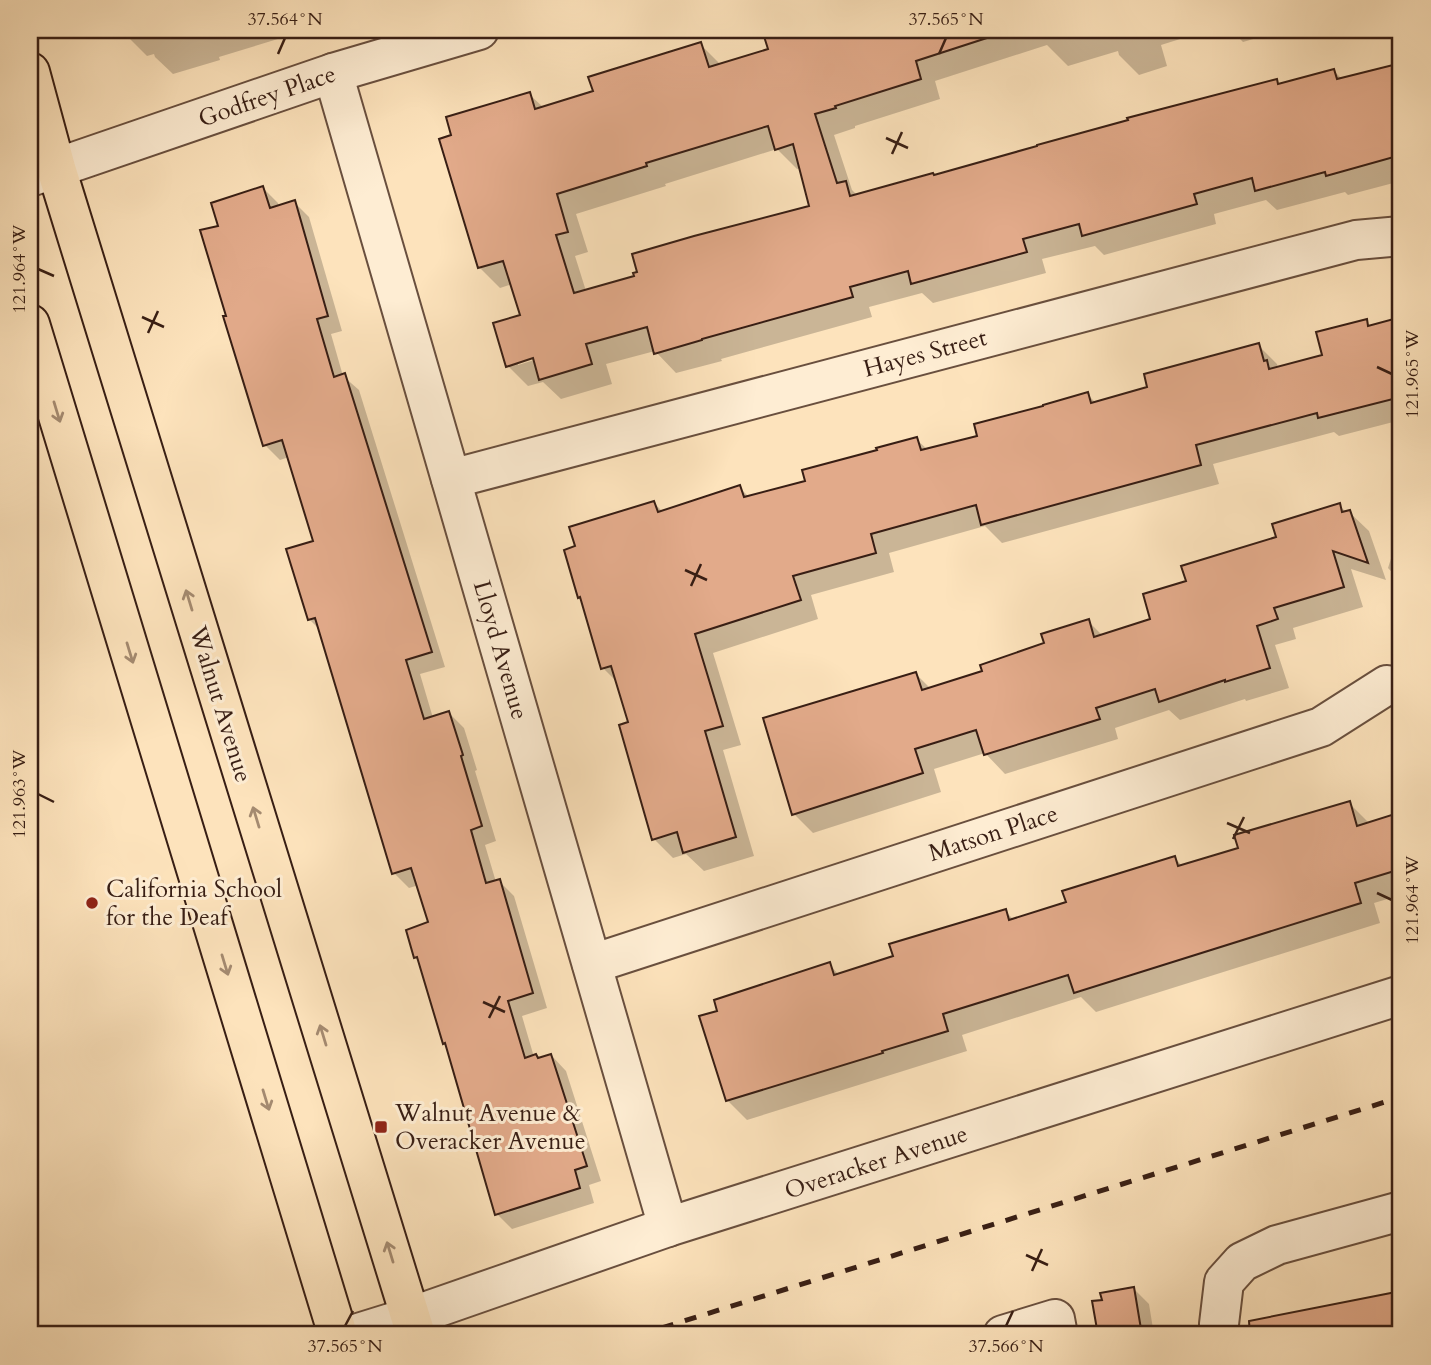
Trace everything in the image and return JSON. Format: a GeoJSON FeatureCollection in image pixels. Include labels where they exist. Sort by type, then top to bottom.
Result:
{"type":"FeatureCollection","features":[{"type":"Feature","properties":{"kind":"main road","name":"Walnut Avenue"},"geometry":{"type":"LineString","coordinates":[[30,72],[43,172],[413,1326]]}},
{"type":"Feature","properties":{"kind":"main road"},"geometry":{"type":"LineString","coordinates":[[30,324],[338,1335]]}},
{"type":"Feature","properties":{"kind":"street","name":"Godfrey Place"},"geometry":{"type":"LineString","coordinates":[[43,172],[333,73],[479,30]]}},
{"type":"Feature","properties":{"kind":"street","name":"Lloyd Avenue"},"geometry":{"type":"LineString","coordinates":[[333,73],[668,1227]]}},
{"type":"Feature","properties":{"kind":"street","name":"Hayes Street"},"geometry":{"type":"LineString","coordinates":[[451,479],[1356,240],[1401,236]]}},
{"type":"Feature","properties":{"kind":"street","name":"Matson Place"},"geometry":{"type":"LineString","coordinates":[[592,964],[1321,727],[1387,685]]}},
{"type":"Feature","properties":{"kind":"street","name":"Overacker Avenue"},"geometry":{"type":"LineString","coordinates":[[352,1335],[413,1326],[668,1227],[1401,995]]}},
{"type":"Feature","properties":{"kind":"street"},"geometry":{"type":"LineString","coordinates":[[1219,1335],[1224,1282],[1242,1262],[1277,1245],[1401,1211]]}},
{"type":"Feature","properties":{"kind":"street"},"geometry":{"type":"LineString","coordinates":[[1003,1335],[1055,1319],[1058,1335]]}},
{"type":"Feature","properties":{"kind":"building"},"geometry":{"type":"Polygon","coordinates":[[[762,30],[992,30],[993,36],[916,61],[921,79],[815,114],[837,183],[846,181],[850,196],[1277,79],[1278,84],[1334,69],[1337,79],[1401,63],[1401,155],[1326,176],[1325,172],[1255,191],[1252,178],[1194,194],[1197,204],[1082,236],[1079,224],[1023,239],[1027,252],[911,284],[908,271],[850,287],[853,297],[654,354],[647,327],[586,344],[592,364],[539,380],[533,358],[506,367],[493,323],[520,315],[503,261],[478,268],[439,139],[451,135],[446,117],[530,92],[535,109],[593,91],[588,77],[701,42],[709,67],[768,49],[762,30]],[[768,126],[646,163],[647,166],[557,194],[568,232],[556,235],[574,293],[634,276],[633,273],[637,272],[632,254],[809,206],[793,144],[775,150],[768,126]]]}},
{"type":"Feature","properties":{"kind":"building"},"geometry":{"type":"Polygon","coordinates":[[[263,186],[270,208],[295,200],[328,316],[317,319],[334,377],[345,373],[432,652],[406,660],[424,719],[449,711],[482,826],[471,830],[486,883],[500,879],[533,993],[508,1001],[525,1058],[536,1054],[538,1058],[551,1054],[587,1166],[575,1170],[580,1188],[495,1215],[445,1043],[443,1044],[417,957],[414,958],[406,930],[428,922],[411,868],[392,874],[315,618],[308,620],[286,549],[313,541],[282,440],[263,446],[200,230],[218,226],[211,203],[263,186]]]}},
{"type":"Feature","properties":{"kind":"building"},"geometry":{"type":"Polygon","coordinates":[[[1401,317],[1401,397],[1318,418],[1317,413],[1196,445],[1201,465],[981,525],[976,505],[871,534],[876,553],[793,576],[801,600],[695,634],[723,726],[705,731],[736,837],[683,853],[677,832],[652,840],[619,725],[628,722],[611,666],[601,669],[564,550],[575,546],[569,527],[654,501],[658,512],[740,485],[744,497],[805,481],[802,470],[917,437],[921,450],[977,436],[974,424],[1088,392],[1091,403],[1147,387],[1144,374],[1259,343],[1269,369],[1322,355],[1316,332],[1367,319],[1368,326],[1401,317]]]}},
{"type":"Feature","properties":{"kind":"building"},"geometry":{"type":"Polygon","coordinates":[[[1340,503],[1342,512],[1350,510],[1368,563],[1333,551],[1344,587],[1274,608],[1278,619],[1257,626],[1270,668],[1159,702],[1155,689],[1096,708],[1100,719],[984,755],[976,730],[915,749],[923,773],[792,815],[763,718],[916,672],[922,690],[982,671],[980,665],[1044,643],[1041,634],[1089,619],[1094,637],[1150,619],[1143,594],[1186,581],[1181,566],[1276,537],[1272,524],[1340,503]]]}},
{"type":"Feature","properties":{"kind":"building"},"geometry":{"type":"Polygon","coordinates":[[[1350,801],[1357,826],[1401,812],[1401,869],[1355,883],[1361,903],[1074,993],[1068,975],[943,1014],[948,1031],[726,1101],[699,1016],[717,1011],[714,1000],[830,962],[834,975],[893,956],[889,944],[1006,909],[1009,920],[1066,902],[1062,891],[1175,856],[1178,866],[1238,848],[1234,835],[1350,801]]]}},
{"type":"Feature","properties":{"kind":"building"},"geometry":{"type":"Polygon","coordinates":[[[1134,1287],[1142,1335],[1098,1335],[1092,1301],[1102,1300],[1100,1293],[1134,1287]]]}},
{"type":"Feature","properties":{"kind":"building"},"geometry":{"type":"Polygon","coordinates":[[[1401,1291],[1401,1335],[1250,1335],[1249,1321],[1401,1291]]]}},
{"type":"Feature","properties":{"kind":"railway"},"geometry":{"type":"LineString","coordinates":[[639,1335],[1401,1097]]}},
{"type":"Feature","properties":{"kind":"place","name":"California School for the Deaf"},"geometry":{"type":"Point","coordinates":[92,903]}},
{"type":"Feature","properties":{"kind":"place","name":"Walnut Avenue & Overacker Avenue"},"geometry":{"type":"Point","coordinates":[381,1127]}}]}
